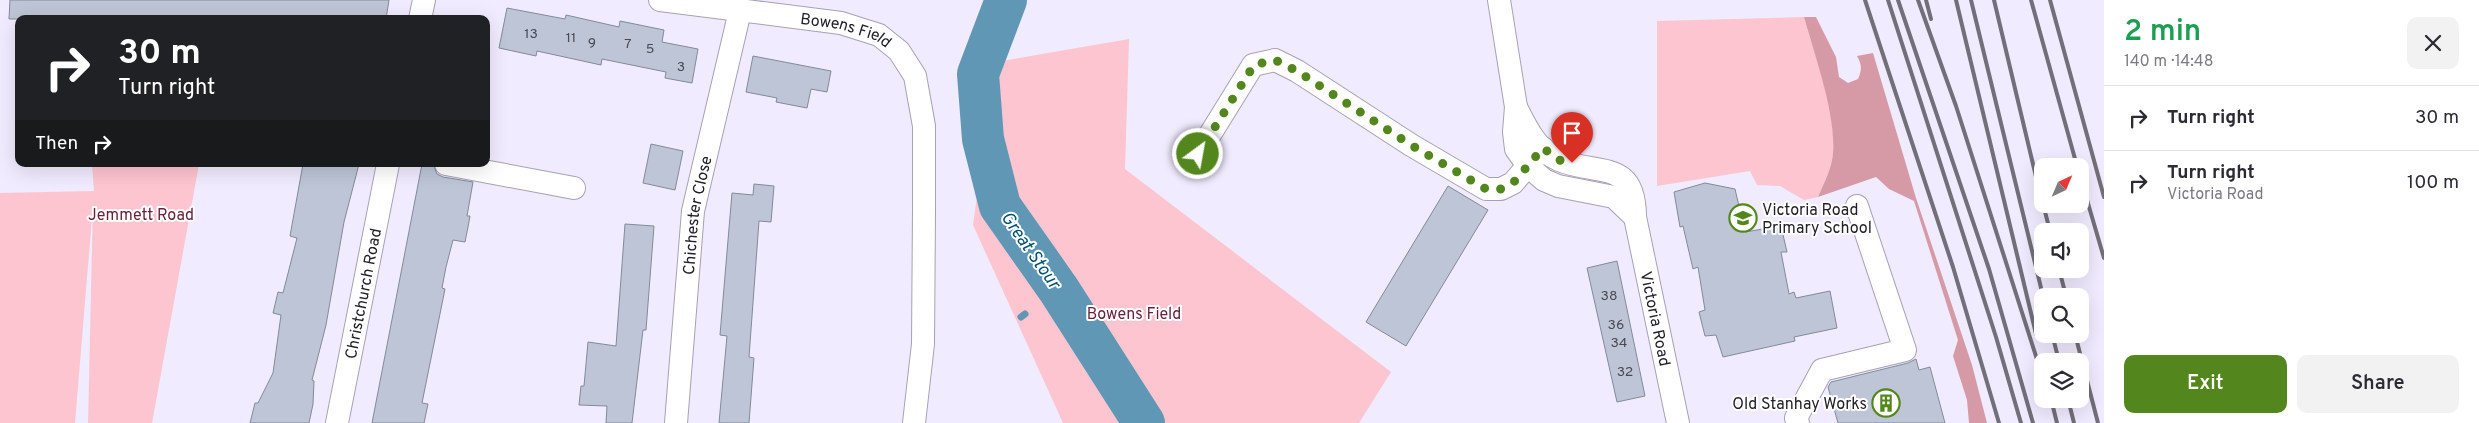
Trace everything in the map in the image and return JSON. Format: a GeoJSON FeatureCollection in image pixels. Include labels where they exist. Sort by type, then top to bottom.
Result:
{"type":"FeatureCollection","features":[{"type":"Feature","properties":{"kind":"street"},"geometry":{"type":"LineString","coordinates":[[421,15],[424,0]]}},
{"type":"Feature","properties":{"kind":"street"},"geometry":{"type":"LineString","coordinates":[[660,0],[740,11]]}},
{"type":"Feature","properties":{"kind":"street","name":"Victoria Road"},"geometry":{"type":"LineString","coordinates":[[1499,0],[1516,107],[1514,132],[1516,149],[1528,166],[1544,180],[1558,186],[1614,197],[1635,216]]}},
{"type":"Feature","properties":{"kind":"street","name":"Chichester Close"},"geometry":{"type":"LineString","coordinates":[[676,423],[693,211],[740,11]]}},
{"type":"Feature","properties":{"kind":"street","name":"Bowens Field"},"geometry":{"type":"LineString","coordinates":[[740,11],[841,23],[879,35],[899,51],[915,76],[924,126],[924,210],[923,344],[914,423]]}},
{"type":"Feature","properties":{"kind":"street"},"geometry":{"type":"LineString","coordinates":[[1198,154],[1254,65],[1275,60],[1297,71],[1411,145],[1486,189],[1501,189],[1513,183],[1543,148]]}},
{"type":"Feature","properties":{"kind":"street","name":"Victoria Road"},"geometry":{"type":"LineString","coordinates":[[1516,107],[1530,135],[1559,160],[1624,178],[1632,189],[1635,216],[1678,423]]}},
{"type":"Feature","properties":{"kind":"street","name":"Christchurch Road"},"geometry":{"type":"LineString","coordinates":[[337,423],[387,167]]}},
{"type":"Feature","properties":{"kind":"street"},"geometry":{"type":"LineString","coordinates":[[462,167],[574,188]]}},
{"type":"Feature","properties":{"kind":"street"},"geometry":{"type":"LineString","coordinates":[[1798,423],[1796,418],[1822,370],[1905,350],[1857,206]]}},
{"type":"Feature","properties":{"kind":"green space"},"geometry":{"type":"Polygon","coordinates":[[[1804,17],[1824,84],[1833,136],[1831,164],[1818,197],[1804,200],[1780,186],[1757,185],[1750,171],[1657,186],[1657,21],[1804,17]]]}},
{"type":"Feature","properties":{"kind":"green space","name":"Bowens Field"},"geometry":{"type":"Polygon","coordinates":[[[1129,39],[1125,169],[1391,372],[1359,423],[1063,423],[973,225],[996,62],[1129,39]]]}},
{"type":"Feature","properties":{"kind":"green space","name":"Jemmett Road"},"geometry":{"type":"Polygon","coordinates":[[[92,167],[198,167],[152,423],[88,423],[93,205],[75,423],[0,423],[0,193],[94,191],[92,167]]]}},
{"type":"Feature","properties":{"kind":"shaded area"},"geometry":{"type":"Polygon","coordinates":[[[1804,17],[1816,17],[1836,57],[1839,77],[1848,83],[1858,79],[1861,70],[1857,56],[1873,53],[1916,198],[1972,365],[1987,423],[1969,423],[1967,400],[1953,356],[1958,340],[1914,201],[1889,189],[1876,177],[1818,197],[1831,164],[1833,137],[1824,85],[1804,17]]]}},
{"type":"Feature","properties":{"kind":"building"},"geometry":{"type":"Polygon","coordinates":[[[10,0],[389,0],[387,15],[15,15],[15,19],[9,19],[10,0]]]}},
{"type":"Feature","properties":{"kind":"building"},"geometry":{"type":"Polygon","coordinates":[[[507,8],[565,19],[566,15],[619,27],[620,21],[664,30],[662,42],[698,49],[692,83],[665,78],[666,72],[602,59],[601,65],[537,51],[536,56],[499,48],[507,8]]]}},
{"type":"Feature","properties":{"kind":"building"},"geometry":{"type":"Polygon","coordinates":[[[753,56],[831,71],[827,92],[811,89],[807,108],[776,102],[777,98],[746,92],[753,56]]]}},
{"type":"Feature","properties":{"kind":"building"},"geometry":{"type":"Polygon","coordinates":[[[651,144],[683,151],[675,190],[643,183],[651,144]]]}},
{"type":"Feature","properties":{"kind":"building"},"geometry":{"type":"Polygon","coordinates":[[[302,167],[358,167],[344,222],[326,325],[312,380],[314,381],[313,404],[309,423],[250,423],[255,403],[258,403],[273,373],[281,315],[273,313],[278,292],[283,293],[297,238],[290,236],[302,167]]]}},
{"type":"Feature","properties":{"kind":"building"},"geometry":{"type":"Polygon","coordinates":[[[421,167],[434,167],[437,174],[443,177],[473,182],[467,216],[470,216],[465,242],[453,240],[446,267],[442,288],[445,289],[422,403],[428,404],[424,423],[372,423],[421,167]]]}},
{"type":"Feature","properties":{"kind":"building"},"geometry":{"type":"Polygon","coordinates":[[[1705,183],[1735,189],[1745,232],[1781,226],[1787,252],[1781,252],[1789,294],[1794,292],[1796,298],[1830,291],[1837,328],[1794,337],[1795,341],[1723,357],[1716,335],[1705,336],[1699,312],[1705,310],[1698,267],[1693,269],[1683,226],[1680,227],[1674,192],[1705,183]]]}},
{"type":"Feature","properties":{"kind":"building"},"geometry":{"type":"Polygon","coordinates":[[[754,184],[774,186],[771,222],[759,221],[749,357],[754,358],[749,423],[719,423],[727,336],[720,335],[732,193],[753,195],[754,184]]]}},
{"type":"Feature","properties":{"kind":"building"},"geometry":{"type":"Polygon","coordinates":[[[1448,186],[1488,210],[1406,346],[1366,322],[1448,186]]]}},
{"type":"Feature","properties":{"kind":"building"},"geometry":{"type":"Polygon","coordinates":[[[625,224],[654,226],[646,330],[643,330],[632,423],[606,423],[607,406],[579,405],[581,386],[584,386],[588,342],[616,346],[625,224]]]}},
{"type":"Feature","properties":{"kind":"building"},"geometry":{"type":"Polygon","coordinates":[[[1617,261],[1645,396],[1617,402],[1587,268],[1617,261]]]}},
{"type":"Feature","properties":{"kind":"building","name":"Old Stanhay Works"},"geometry":{"type":"Polygon","coordinates":[[[1916,359],[1919,370],[1930,367],[1945,423],[1838,423],[1828,387],[1831,382],[1908,363],[1916,359]]]}},
{"type":"Feature","properties":{"kind":"waterway","name":"Great Stour"},"geometry":{"type":"LineString","coordinates":[[1006,0],[978,74],[983,139],[1000,206],[1059,290],[1144,423]]}},
{"type":"Feature","properties":{"kind":"waterway"},"geometry":{"type":"LineString","coordinates":[[1050,296],[1059,290]]}},
{"type":"Feature","properties":{"kind":"waterway"},"geometry":{"type":"LineString","coordinates":[[1021,317],[1025,314]]}},
{"type":"Feature","properties":{"kind":"railway"},"geometry":{"type":"LineString","coordinates":[[1865,0],[1953,267],[1999,423]]}},
{"type":"Feature","properties":{"kind":"railway"},"geometry":{"type":"LineString","coordinates":[[1888,0],[1996,337],[2021,423]]}},
{"type":"Feature","properties":{"kind":"railway"},"geometry":{"type":"LineString","coordinates":[[1898,0],[1989,269],[2033,423]]}},
{"type":"Feature","properties":{"kind":"railway"},"geometry":{"type":"LineString","coordinates":[[1918,0],[1956,106],[2035,353]]}},
{"type":"Feature","properties":{"kind":"railway"},"geometry":{"type":"LineString","coordinates":[[1926,0],[1931,19]]}},
{"type":"Feature","properties":{"kind":"railway"},"geometry":{"type":"LineString","coordinates":[[1956,0],[2034,326]]}},
{"type":"Feature","properties":{"kind":"railway"},"geometry":{"type":"LineString","coordinates":[[1971,0],[2041,288]]}},
{"type":"Feature","properties":{"kind":"railway"},"geometry":{"type":"LineString","coordinates":[[1994,0],[2034,168]]}},
{"type":"Feature","properties":{"kind":"railway"},"geometry":{"type":"LineString","coordinates":[[2031,0],[2075,158]]}},
{"type":"Feature","properties":{"kind":"railway"},"geometry":{"type":"LineString","coordinates":[[2050,0],[2104,197]]}},
{"type":"Feature","properties":{"kind":"railway"},"geometry":{"type":"LineString","coordinates":[[2089,207],[2104,258]]}},
{"type":"Feature","properties":{"kind":"railway"},"geometry":{"type":"LineString","coordinates":[[2045,213],[2048,223]]}},
{"type":"Feature","properties":{"kind":"railway"},"geometry":{"type":"LineString","coordinates":[[2061,278],[2064,288]]}},
{"type":"Feature","properties":{"kind":"railway"},"geometry":{"type":"LineString","coordinates":[[2054,343],[2057,353]]}},
{"type":"Feature","properties":{"kind":"railway"},"geometry":{"type":"LineString","coordinates":[[2077,343],[2098,423]]}},
{"type":"Feature","properties":{"kind":"railway"},"geometry":{"type":"LineString","coordinates":[[2053,408],[2057,423]]}},
{"type":"Feature","properties":{"kind":"railway"},"geometry":{"type":"LineString","coordinates":[[2070,408],[2074,423]]}},
{"type":"Feature","properties":{"kind":"place","name":"Victoria Road Primary School"},"geometry":{"type":"Point","coordinates":[1743,218]}},
{"type":"Feature","properties":{"kind":"place","name":"Old Stanhay Works"},"geometry":{"type":"Point","coordinates":[1886,403]}},
{"type":"Feature","properties":{"kind":"route"},"geometry":{"type":"LineString","coordinates":[[1198,154],[1254,65],[1275,60],[1297,71],[1411,145],[1486,189],[1501,189],[1513,183],[1543,148],[1559,160],[1572,163]]}}]}
